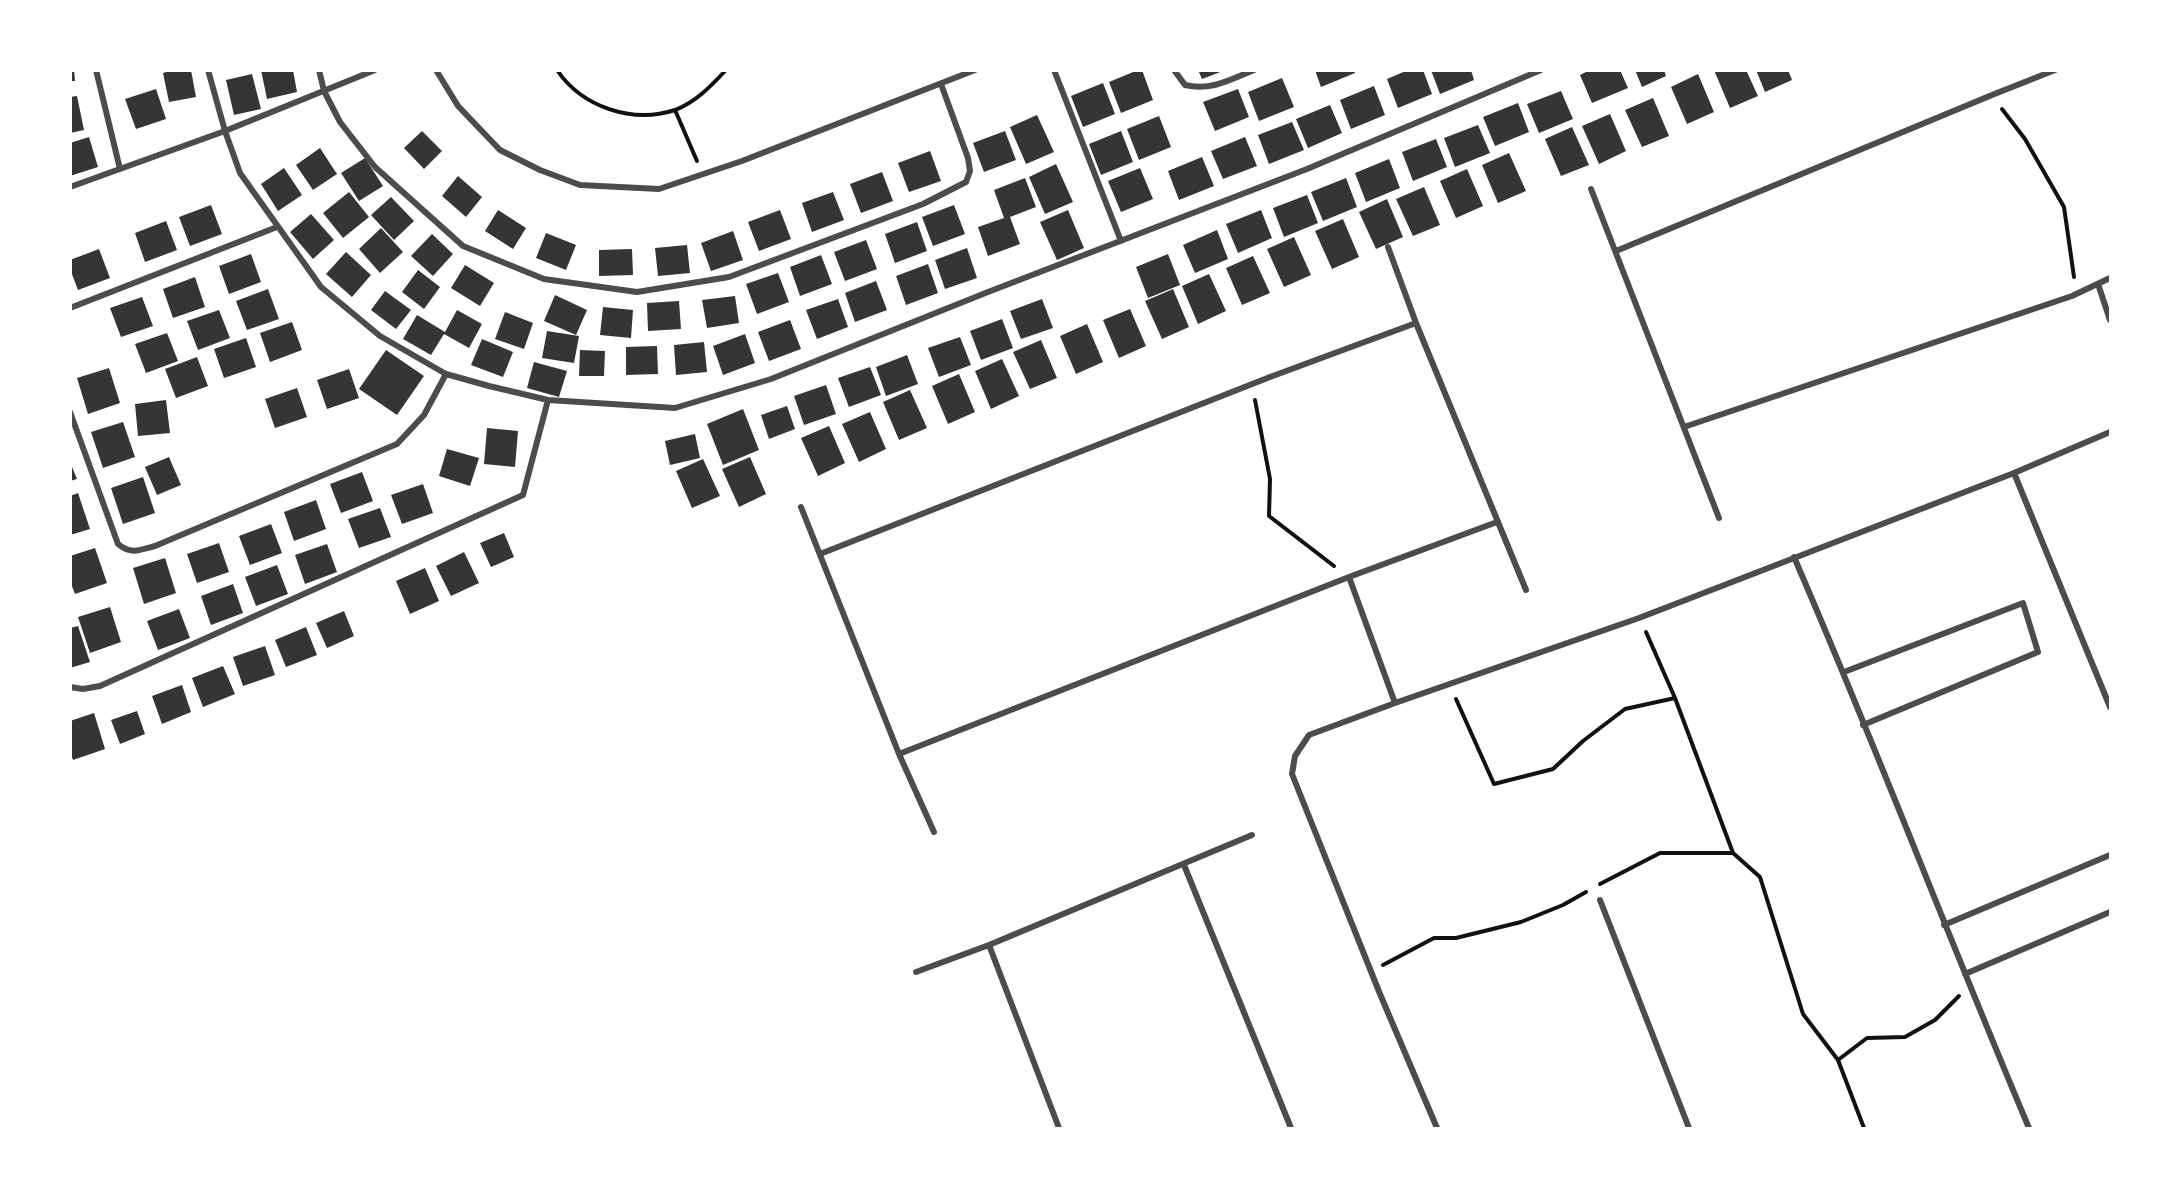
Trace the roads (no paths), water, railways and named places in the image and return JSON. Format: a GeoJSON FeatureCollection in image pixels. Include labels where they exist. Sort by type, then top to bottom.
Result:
{"type":"FeatureCollection","features":[{"type":"Feature","properties":{"kind":"street"},"geometry":{"type":"LineString","coordinates":[[96,70],[120,169]]}},
{"type":"Feature","properties":{"kind":"street"},"geometry":{"type":"LineString","coordinates":[[208,70],[225,131],[240,173],[321,287],[380,336],[446,374],[548,400],[675,408],[771,380],[988,292],[1307,170],[1541,70]]}},
{"type":"Feature","properties":{"kind":"street"},"geometry":{"type":"LineString","coordinates":[[320,70],[324,91],[340,122],[375,167],[463,246],[544,279],[637,292],[729,277],[923,204],[966,182],[969,171],[968,158],[941,84]]}},
{"type":"Feature","properties":{"kind":"street"},"geometry":{"type":"LineString","coordinates":[[70,188],[225,131],[375,70]]}},
{"type":"Feature","properties":{"kind":"street"},"geometry":{"type":"LineString","coordinates":[[436,70],[458,106],[500,150],[540,170],[580,185],[636,189],[659,189],[703,175],[975,70]]}},
{"type":"Feature","properties":{"kind":"street"},"geometry":{"type":"LineString","coordinates":[[1054,70],[1121,241]]}},
{"type":"Feature","properties":{"kind":"street"},"geometry":{"type":"LineString","coordinates":[[1174,70],[1185,85],[1199,88],[1212,87],[1254,70]]}},
{"type":"Feature","properties":{"kind":"street"},"geometry":{"type":"LineString","coordinates":[[1616,251],[1992,94],[2055,70]]}},
{"type":"Feature","properties":{"kind":"street"},"geometry":{"type":"LineString","coordinates":[[1591,189],[1719,518]]}},
{"type":"Feature","properties":{"kind":"street"},"geometry":{"type":"LineString","coordinates":[[70,308],[277,227]]}},
{"type":"Feature","properties":{"kind":"street"},"geometry":{"type":"LineString","coordinates":[[1388,247],[1416,323],[1526,590]]}},
{"type":"Feature","properties":{"kind":"street"},"geometry":{"type":"LineString","coordinates":[[1684,427],[2073,296],[2110,278]]}},
{"type":"Feature","properties":{"kind":"street"},"geometry":{"type":"LineString","coordinates":[[2098,284],[2110,320]]}},
{"type":"Feature","properties":{"kind":"street"},"geometry":{"type":"LineString","coordinates":[[820,554],[1270,377],[1416,323]]}},
{"type":"Feature","properties":{"kind":"street"},"geometry":{"type":"LineString","coordinates":[[70,412],[118,544],[125,550],[134,552],[166,541],[397,444],[424,415],[446,374]]}},
{"type":"Feature","properties":{"kind":"street"},"geometry":{"type":"LineString","coordinates":[[70,687],[83,689],[100,686],[523,495],[548,400]]}},
{"type":"Feature","properties":{"kind":"street"},"geometry":{"type":"LineString","coordinates":[[1437,1128],[1371,972],[1292,774],[1295,756],[1309,735],[1639,618],[2014,473],[2110,432]]}},
{"type":"Feature","properties":{"kind":"street"},"geometry":{"type":"LineString","coordinates":[[2014,473],[2110,707]]}},
{"type":"Feature","properties":{"kind":"street"},"geometry":{"type":"LineString","coordinates":[[801,507],[899,754],[934,832]]}},
{"type":"Feature","properties":{"kind":"street"},"geometry":{"type":"LineString","coordinates":[[899,754],[1349,577],[1497,522]]}},
{"type":"Feature","properties":{"kind":"street"},"geometry":{"type":"LineString","coordinates":[[1794,557],[1844,672],[1863,725],[1944,925],[2030,1128]]}},
{"type":"Feature","properties":{"kind":"street"},"geometry":{"type":"LineString","coordinates":[[1349,577],[1395,703]]}},
{"type":"Feature","properties":{"kind":"street"},"geometry":{"type":"LineString","coordinates":[[1844,672],[2023,603],[2038,652],[1863,725]]}},
{"type":"Feature","properties":{"kind":"street"},"geometry":{"type":"LineString","coordinates":[[916,972],[988,945],[1252,835]]}},
{"type":"Feature","properties":{"kind":"street"},"geometry":{"type":"LineString","coordinates":[[1944,925],[2110,855]]}},
{"type":"Feature","properties":{"kind":"street"},"geometry":{"type":"LineString","coordinates":[[1184,865],[1290,1128]]}},
{"type":"Feature","properties":{"kind":"street"},"geometry":{"type":"LineString","coordinates":[[1600,900],[1689,1128]]}},
{"type":"Feature","properties":{"kind":"street"},"geometry":{"type":"LineString","coordinates":[[1965,974],[2110,912]]}},
{"type":"Feature","properties":{"kind":"street"},"geometry":{"type":"LineString","coordinates":[[988,945],[1059,1128]]}}]}
